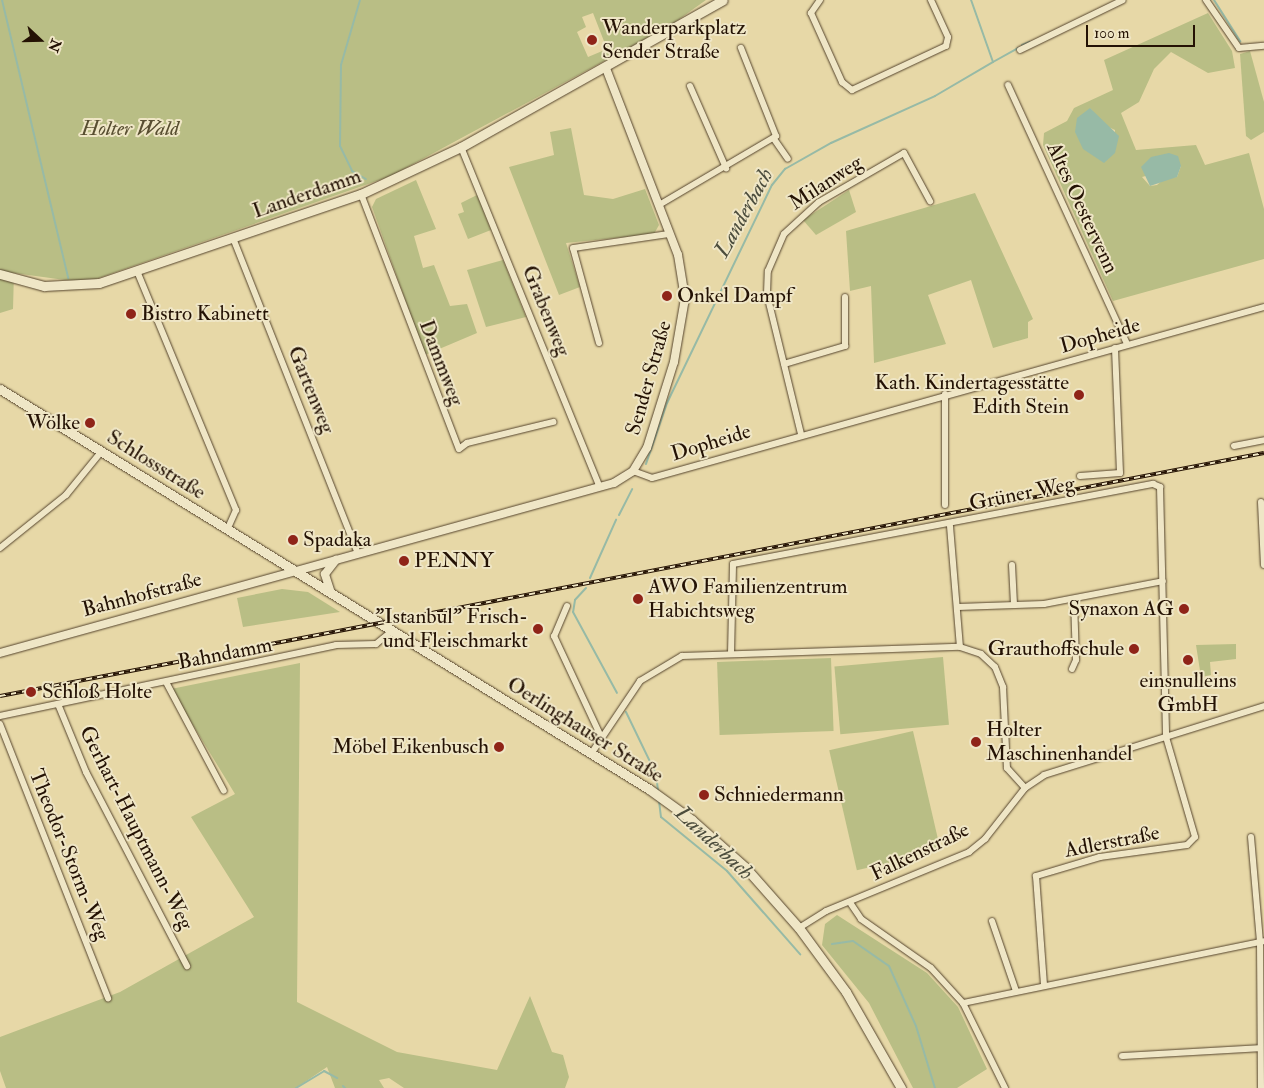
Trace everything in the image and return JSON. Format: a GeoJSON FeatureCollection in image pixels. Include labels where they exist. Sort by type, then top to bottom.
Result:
{"type":"FeatureCollection","features":[{"type":"Feature","properties":{"kind":"main road"},"geometry":{"type":"LineString","coordinates":[[606,68],[723,0]]}},
{"type":"Feature","properties":{"kind":"main road","name":"Landerdamm"},"geometry":{"type":"LineString","coordinates":[[0,274],[71,287],[137,271],[361,194],[461,147],[606,68]]}},
{"type":"Feature","properties":{"kind":"main road","name":"Schlossstraße"},"geometry":{"type":"LineString","coordinates":[[0,389],[293,572]]}},
{"type":"Feature","properties":{"kind":"main road","name":"Oerlinghauser Straße"},"geometry":{"type":"LineString","coordinates":[[293,572],[649,789],[667,801],[745,867],[799,928],[846,992],[901,1088]]}},
{"type":"Feature","properties":{"kind":"street"},"geometry":{"type":"LineString","coordinates":[[820,0],[811,13],[842,82],[852,90],[946,46],[948,37],[931,0]]}},
{"type":"Feature","properties":{"kind":"street"},"geometry":{"type":"LineString","coordinates":[[1020,50],[1123,0]]}},
{"type":"Feature","properties":{"kind":"street"},"geometry":{"type":"LineString","coordinates":[[1206,0],[1239,48],[1264,46]]}},
{"type":"Feature","properties":{"kind":"street"},"geometry":{"type":"LineString","coordinates":[[659,205],[774,139],[776,132],[741,48]]}},
{"type":"Feature","properties":{"kind":"street","name":"Sender Straße"},"geometry":{"type":"LineString","coordinates":[[606,68],[670,234],[683,274],[683,329],[647,448],[633,471]]}},
{"type":"Feature","properties":{"kind":"street","name":"Altes Oestervenn"},"geometry":{"type":"LineString","coordinates":[[1008,85],[1127,344]]}},
{"type":"Feature","properties":{"kind":"street"},"geometry":{"type":"LineString","coordinates":[[690,86],[726,168]]}},
{"type":"Feature","properties":{"kind":"street"},"geometry":{"type":"LineString","coordinates":[[774,139],[788,159]]}},
{"type":"Feature","properties":{"kind":"street","name":"Grabenweg"},"geometry":{"type":"LineString","coordinates":[[461,147],[600,487]]}},
{"type":"Feature","properties":{"kind":"street","name":"Milanweg"},"geometry":{"type":"LineString","coordinates":[[801,434],[784,364],[769,317],[766,282],[773,254],[795,220],[904,152],[930,201]]}},
{"type":"Feature","properties":{"kind":"street","name":"Dammweg"},"geometry":{"type":"LineString","coordinates":[[361,194],[459,449],[467,443],[553,422]]}},
{"type":"Feature","properties":{"kind":"street"},"geometry":{"type":"LineString","coordinates":[[599,343],[573,248],[670,234]]}},
{"type":"Feature","properties":{"kind":"street","name":"Gartenweg"},"geometry":{"type":"LineString","coordinates":[[233,238],[358,554]]}},
{"type":"Feature","properties":{"kind":"street"},"geometry":{"type":"LineString","coordinates":[[137,271],[236,510],[227,530]]}},
{"type":"Feature","properties":{"kind":"street"},"geometry":{"type":"LineString","coordinates":[[784,364],[845,346],[845,297]]}},
{"type":"Feature","properties":{"kind":"street","name":"Dopheide"},"geometry":{"type":"LineString","coordinates":[[633,471],[652,478],[801,434],[1264,307]]}},
{"type":"Feature","properties":{"kind":"street"},"geometry":{"type":"LineString","coordinates":[[1080,476],[1120,473],[1115,348]]}},
{"type":"Feature","properties":{"kind":"street"},"geometry":{"type":"LineString","coordinates":[[944,504],[945,394]]}},
{"type":"Feature","properties":{"kind":"street"},"geometry":{"type":"LineString","coordinates":[[1234,446],[1264,440]]}},
{"type":"Feature","properties":{"kind":"street"},"geometry":{"type":"LineString","coordinates":[[0,548],[66,495],[101,452]]}},
{"type":"Feature","properties":{"kind":"street"},"geometry":{"type":"LineString","coordinates":[[293,572],[600,487],[633,471]]}},
{"type":"Feature","properties":{"kind":"street","name":"Grüner Weg"},"geometry":{"type":"LineString","coordinates":[[731,654],[732,564],[950,526],[1157,485],[1163,581],[1166,737]]}},
{"type":"Feature","properties":{"kind":"street"},"geometry":{"type":"LineString","coordinates":[[1261,502],[1264,565]]}},
{"type":"Feature","properties":{"kind":"street"},"geometry":{"type":"LineString","coordinates":[[950,526],[960,647]]}},
{"type":"Feature","properties":{"kind":"street"},"geometry":{"type":"LineString","coordinates":[[334,596],[325,579],[336,560]]}},
{"type":"Feature","properties":{"kind":"street"},"geometry":{"type":"LineString","coordinates":[[1012,565],[1014,605]]}},
{"type":"Feature","properties":{"kind":"street","name":"Bahnhofstraße"},"geometry":{"type":"LineString","coordinates":[[0,653],[293,572]]}},
{"type":"Feature","properties":{"kind":"street"},"geometry":{"type":"LineString","coordinates":[[958,607],[1014,605],[1074,599],[1163,581]]}},
{"type":"Feature","properties":{"kind":"street"},"geometry":{"type":"LineString","coordinates":[[1072,670],[1076,660],[1074,599]]}},
{"type":"Feature","properties":{"kind":"street"},"geometry":{"type":"LineString","coordinates":[[567,606],[554,636],[601,737]]}},
{"type":"Feature","properties":{"kind":"street","name":"Bahndamm"},"geometry":{"type":"LineString","coordinates":[[0,716],[336,645],[376,644],[392,631]]}},
{"type":"Feature","properties":{"kind":"street"},"geometry":{"type":"LineString","coordinates":[[591,754],[629,695],[656,668],[691,654],[960,647],[981,654],[995,667],[1003,687],[1007,768],[1025,788]]}},
{"type":"Feature","properties":{"kind":"street"},"geometry":{"type":"LineString","coordinates":[[166,682],[224,791]]}},
{"type":"Feature","properties":{"kind":"street","name":"Gerhart-Hauptmann-Weg"},"geometry":{"type":"LineString","coordinates":[[58,704],[86,772],[188,966]]}},
{"type":"Feature","properties":{"kind":"street","name":"Falkenstraße"},"geometry":{"type":"LineString","coordinates":[[799,928],[826,911],[851,904],[969,852],[985,839],[1025,788],[1044,775],[1264,706]]}},
{"type":"Feature","properties":{"kind":"street","name":"Theodor-Storm-Weg"},"geometry":{"type":"LineString","coordinates":[[0,724],[108,998]]}},
{"type":"Feature","properties":{"kind":"street","name":"Adlerstraße"},"geometry":{"type":"LineString","coordinates":[[1044,985],[1036,876],[1100,857],[1194,841],[1166,737]]}},
{"type":"Feature","properties":{"kind":"street"},"geometry":{"type":"LineString","coordinates":[[1251,837],[1262,942],[1260,1088]]}},
{"type":"Feature","properties":{"kind":"street"},"geometry":{"type":"LineString","coordinates":[[851,904],[861,919],[931,968],[963,1003],[1005,1088]]}},
{"type":"Feature","properties":{"kind":"street"},"geometry":{"type":"LineString","coordinates":[[992,921],[1016,991]]}},
{"type":"Feature","properties":{"kind":"street"},"geometry":{"type":"LineString","coordinates":[[963,1003],[1262,942]]}},
{"type":"Feature","properties":{"kind":"street"},"geometry":{"type":"LineString","coordinates":[[1122,1056],[1260,1048]]}},
{"type":"Feature","properties":{"kind":"green space","name":"Holter Wald"},"geometry":{"type":"Polygon","coordinates":[[[0,0],[706,0],[671,25],[391,176],[96,279],[72,281],[14,273],[13,309],[0,313],[0,0]],[[593,13],[582,17],[586,27],[577,32],[588,57],[607,49],[593,13]]]}},
{"type":"Feature","properties":{"kind":"green space"},"geometry":{"type":"Polygon","coordinates":[[[1208,13],[1232,51],[1235,68],[1208,73],[1171,52],[1154,69],[1139,102],[1121,113],[1136,150],[1196,145],[1205,165],[1249,153],[1264,209],[1264,259],[1113,301],[1043,145],[1044,133],[1067,121],[1074,108],[1113,90],[1104,60],[1208,13]],[[1090,108],[1115,153],[1115,130],[1104,125],[1090,108]],[[1181,166],[1142,177],[1150,186],[1157,185],[1165,178],[1177,177],[1181,166]]]}},
{"type":"Feature","properties":{"kind":"green space"},"geometry":{"type":"Polygon","coordinates":[[[1250,51],[1264,102],[1264,132],[1251,140],[1246,136],[1240,54],[1250,51]]]}},
{"type":"Feature","properties":{"kind":"green space"},"geometry":{"type":"Polygon","coordinates":[[[571,128],[584,195],[613,199],[645,189],[659,225],[654,234],[566,243],[580,287],[559,295],[509,167],[554,155],[550,132],[571,128]]]}},
{"type":"Feature","properties":{"kind":"green space"},"geometry":{"type":"Polygon","coordinates":[[[416,180],[436,229],[414,236],[423,268],[434,265],[450,306],[467,304],[477,333],[425,355],[372,207],[376,199],[416,180]]]}},
{"type":"Feature","properties":{"kind":"green space"},"geometry":{"type":"Polygon","coordinates":[[[849,190],[856,212],[816,235],[803,220],[849,190]]]}},
{"type":"Feature","properties":{"kind":"green space"},"geometry":{"type":"Polygon","coordinates":[[[975,193],[1033,319],[1028,322],[1028,338],[993,348],[971,280],[928,295],[946,344],[874,363],[871,286],[850,291],[846,231],[975,193]]]}},
{"type":"Feature","properties":{"kind":"green space"},"geometry":{"type":"Polygon","coordinates":[[[477,195],[491,230],[468,239],[458,214],[464,212],[461,203],[477,195]]]}},
{"type":"Feature","properties":{"kind":"green space"},"geometry":{"type":"Polygon","coordinates":[[[503,260],[526,317],[486,327],[467,270],[503,260]]]}},
{"type":"Feature","properties":{"kind":"green space"},"geometry":{"type":"Polygon","coordinates":[[[282,589],[308,592],[340,612],[243,627],[237,598],[282,589]]]}},
{"type":"Feature","properties":{"kind":"green space"},"geometry":{"type":"Polygon","coordinates":[[[1236,644],[1236,659],[1210,662],[1211,675],[1201,677],[1196,645],[1236,644]]]}},
{"type":"Feature","properties":{"kind":"green space"},"geometry":{"type":"Polygon","coordinates":[[[943,657],[949,725],[840,734],[834,666],[943,657]]]}},
{"type":"Feature","properties":{"kind":"green space"},"geometry":{"type":"Polygon","coordinates":[[[831,658],[834,731],[720,735],[717,662],[831,658]]]}},
{"type":"Feature","properties":{"kind":"green space"},"geometry":{"type":"Polygon","coordinates":[[[300,663],[297,1002],[397,1052],[497,1070],[530,996],[552,1052],[563,1055],[569,1077],[565,1088],[404,1088],[389,1078],[379,1080],[384,1088],[335,1088],[327,1067],[296,1088],[6,1088],[0,1071],[0,1037],[120,992],[254,917],[191,817],[235,794],[171,689],[300,663]]]}},
{"type":"Feature","properties":{"kind":"green space"},"geometry":{"type":"Polygon","coordinates":[[[913,731],[941,851],[857,870],[829,750],[913,731]]]}},
{"type":"Feature","properties":{"kind":"green space"},"geometry":{"type":"Polygon","coordinates":[[[837,915],[927,973],[958,1007],[987,1069],[957,1088],[913,1088],[869,1003],[822,945],[825,924],[837,915]]]}},
{"type":"Feature","properties":{"kind":"shaded area"},"geometry":{"type":"Polygon","coordinates":[[[1090,108],[1119,136],[1115,153],[1104,163],[1083,149],[1075,132],[1077,118],[1090,108]]]}},
{"type":"Feature","properties":{"kind":"shaded area"},"geometry":{"type":"Polygon","coordinates":[[[1169,153],[1178,156],[1181,166],[1177,177],[1150,186],[1141,167],[1151,157],[1169,153]]]}},
{"type":"Feature","properties":{"kind":"waterway"},"geometry":{"type":"LineString","coordinates":[[2,0],[68,278]]}},
{"type":"Feature","properties":{"kind":"waterway"},"geometry":{"type":"LineString","coordinates":[[360,0],[341,65],[340,146],[352,171],[366,179]]}},
{"type":"Feature","properties":{"kind":"waterway","name":"Landerbach"},"geometry":{"type":"LineString","coordinates":[[646,464],[667,403],[772,185],[785,169],[831,143],[935,96],[993,62],[971,0]]}},
{"type":"Feature","properties":{"kind":"waterway"},"geometry":{"type":"LineString","coordinates":[[1214,0],[1240,41]]}},
{"type":"Feature","properties":{"kind":"waterway"},"geometry":{"type":"LineString","coordinates":[[1022,45],[1029,42]]}},
{"type":"Feature","properties":{"kind":"waterway"},"geometry":{"type":"LineString","coordinates":[[993,62],[1018,48]]}},
{"type":"Feature","properties":{"kind":"waterway","name":"Landerbach"},"geometry":{"type":"LineString","coordinates":[[619,515],[632,489]]}},
{"type":"Feature","properties":{"kind":"waterway","name":"Landerbach"},"geometry":{"type":"LineString","coordinates":[[590,578],[616,520]]}},
{"type":"Feature","properties":{"kind":"waterway","name":"Landerbach"},"geometry":{"type":"LineString","coordinates":[[586,588],[575,600],[573,612],[617,693]]}},
{"type":"Feature","properties":{"kind":"waterway","name":"Landerbach"},"geometry":{"type":"LineString","coordinates":[[626,712],[656,774],[658,791]]}},
{"type":"Feature","properties":{"kind":"waterway","name":"Landerbach"},"geometry":{"type":"LineString","coordinates":[[659,801],[661,817],[727,871],[800,954]]}},
{"type":"Feature","properties":{"kind":"waterway","name":"Landerbach"},"geometry":{"type":"LineString","coordinates":[[832,944],[853,941],[889,966],[916,1026],[935,1088]]}},
{"type":"Feature","properties":{"kind":"waterway"},"geometry":{"type":"LineString","coordinates":[[296,1088],[324,1071],[337,1078]]}},
{"type":"Feature","properties":{"kind":"railway"},"geometry":{"type":"LineString","coordinates":[[0,696],[1264,453]]}},
{"type":"Feature","properties":{"kind":"place","name":"Wanderparkplatz Sender Straße"},"geometry":{"type":"Point","coordinates":[592,40]}},
{"type":"Feature","properties":{"kind":"place","name":"Onkel Dampf"},"geometry":{"type":"Point","coordinates":[667,296]}},
{"type":"Feature","properties":{"kind":"place","name":"Bistro Kabinett"},"geometry":{"type":"Point","coordinates":[131,314]}},
{"type":"Feature","properties":{"kind":"place","name":"Kath. Kindertagesstätte Edith Stein"},"geometry":{"type":"Point","coordinates":[1079,395]}},
{"type":"Feature","properties":{"kind":"place","name":"Wölke"},"geometry":{"type":"Point","coordinates":[90,423]}},
{"type":"Feature","properties":{"kind":"place","name":"Spadaka"},"geometry":{"type":"Point","coordinates":[293,540]}},
{"type":"Feature","properties":{"kind":"place","name":"PENNY"},"geometry":{"type":"Point","coordinates":[404,561]}},
{"type":"Feature","properties":{"kind":"place","name":"AWO Familienzentrum Habichtsweg"},"geometry":{"type":"Point","coordinates":[638,599]}},
{"type":"Feature","properties":{"kind":"place","name":"Synaxon AG"},"geometry":{"type":"Point","coordinates":[1184,609]}},
{"type":"Feature","properties":{"kind":"place","name":"\"Istanbul\" Frisch- und Fleischmarkt"},"geometry":{"type":"Point","coordinates":[538,629]}},
{"type":"Feature","properties":{"kind":"place","name":"Grauthoffschule"},"geometry":{"type":"Point","coordinates":[1134,649]}},
{"type":"Feature","properties":{"kind":"place","name":"einsnulleins GmbH"},"geometry":{"type":"Point","coordinates":[1188,660]}},
{"type":"Feature","properties":{"kind":"place","name":"Schloß Holte"},"geometry":{"type":"Point","coordinates":[31,692]}},
{"type":"Feature","properties":{"kind":"place","name":"Holter Maschinenhandel"},"geometry":{"type":"Point","coordinates":[976,742]}},
{"type":"Feature","properties":{"kind":"place","name":"Möbel Eikenbusch"},"geometry":{"type":"Point","coordinates":[499,747]}},
{"type":"Feature","properties":{"kind":"place","name":"Schniedermann"},"geometry":{"type":"Point","coordinates":[704,795]}}]}
